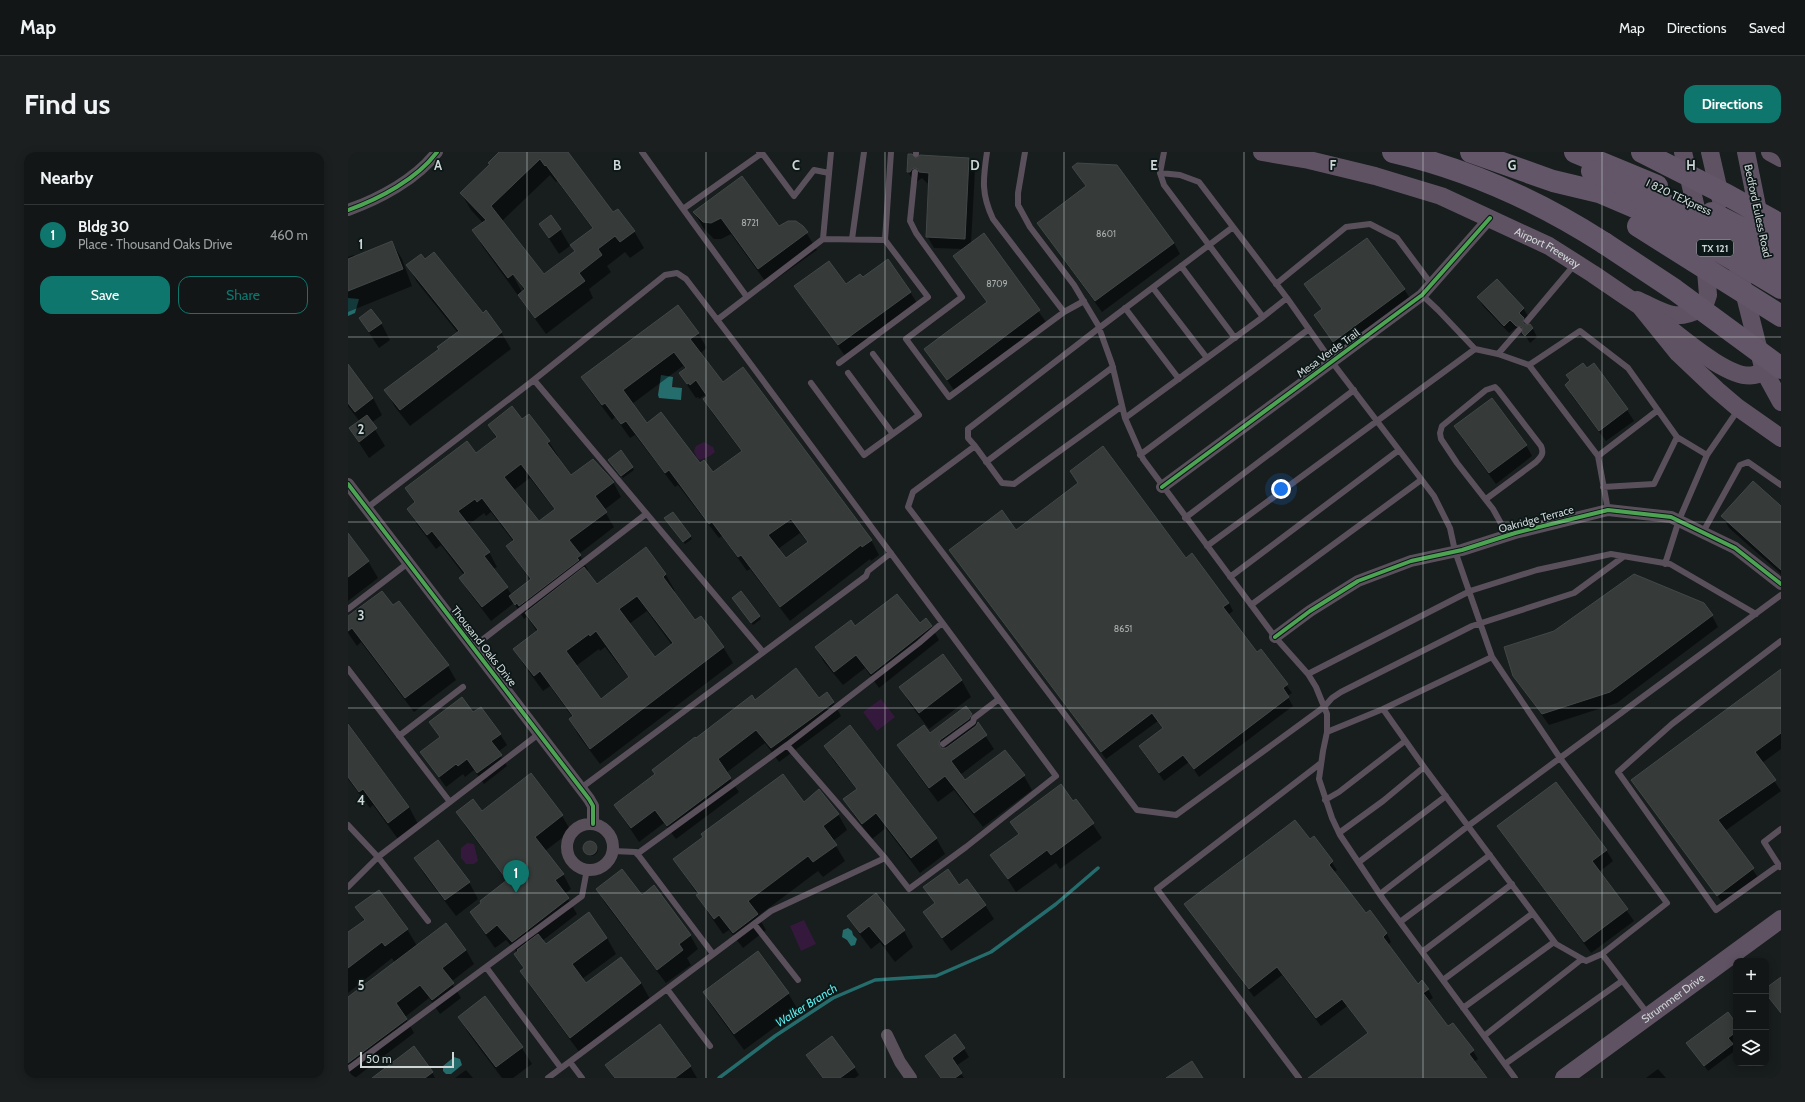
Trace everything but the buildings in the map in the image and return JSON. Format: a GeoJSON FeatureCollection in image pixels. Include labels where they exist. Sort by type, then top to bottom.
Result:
{"type":"FeatureCollection","features":[{"type":"Feature","properties":{"kind":"highway"},"geometry":{"type":"LineString","coordinates":[[1393,152],[1453,170],[1503,188],[1577,225],[1674,290],[1773,369]]}},
{"type":"Feature","properties":{"kind":"highway"},"geometry":{"type":"LineString","coordinates":[[1471,152],[1553,181],[1586,201],[1642,219],[1781,316]]}},
{"type":"Feature","properties":{"kind":"highway"},"geometry":{"type":"LineString","coordinates":[[1574,152],[1592,171],[1695,218],[1781,270]]}},
{"type":"Feature","properties":{"kind":"highway","name":"I 820 TEXpress"},"geometry":{"type":"LineString","coordinates":[[1574,152],[1658,186],[1781,248]]}},
{"type":"Feature","properties":{"kind":"highway"},"geometry":{"type":"LineString","coordinates":[[1642,152],[1727,195],[1781,225]]}},
{"type":"Feature","properties":{"kind":"highway"},"geometry":{"type":"LineString","coordinates":[[1653,152],[1781,218]]}},
{"type":"Feature","properties":{"kind":"highway","name":"TX 121"},"geometry":{"type":"LineString","coordinates":[[1642,219],[1694,236],[1781,288]]}},
{"type":"Feature","properties":{"kind":"main road","name":"Airport Freeway"},"geometry":{"type":"LineString","coordinates":[[1262,152],[1309,160],[1375,176],[1440,196],[1549,246],[1640,306],[1678,353],[1739,408],[1781,438]]}},
{"type":"Feature","properties":{"kind":"main road"},"geometry":{"type":"LineString","coordinates":[[1620,292],[1676,316],[1692,314],[1704,307],[1708,295],[1704,246],[1683,152]]}},
{"type":"Feature","properties":{"kind":"main road"},"geometry":{"type":"LineString","coordinates":[[1710,152],[1753,330],[1773,369],[1781,402]]}},
{"type":"Feature","properties":{"kind":"main road"},"geometry":{"type":"LineString","coordinates":[[1770,152],[1781,158]]}},
{"type":"Feature","properties":{"kind":"main road","name":"Bedford Euless Road"},"geometry":{"type":"LineString","coordinates":[[1746,154],[1781,312]]}},
{"type":"Feature","properties":{"kind":"main road"},"geometry":{"type":"LineString","coordinates":[[1640,306],[1726,369],[1741,375],[1754,375],[1773,369],[1781,361]]}},
{"type":"Feature","properties":{"kind":"main road","name":"Strummer Drive"},"geometry":{"type":"LineString","coordinates":[[1564,1078],[1781,919]]}},
{"type":"Feature","properties":{"kind":"street"},"geometry":{"type":"LineString","coordinates":[[348,210],[392,190],[409,178],[437,152]]}},
{"type":"Feature","properties":{"kind":"street","name":"Mesa Verde Trail"},"geometry":{"type":"LineString","coordinates":[[1162,487],[1422,295],[1490,218]]}},
{"type":"Feature","properties":{"kind":"street","name":"Thousand Oaks Drive"},"geometry":{"type":"LineString","coordinates":[[348,484],[540,733],[594,806],[593,824]]}},
{"type":"Feature","properties":{"kind":"street","name":"Oakridge Terrace"},"geometry":{"type":"LineString","coordinates":[[1275,637],[1310,611],[1358,581],[1411,561],[1456,551],[1608,510],[1671,517],[1736,548],[1781,584]]}},
{"type":"Feature","properties":{"kind":"street"},"geometry":{"type":"LineString","coordinates":[[593,824],[603,828],[610,836],[613,851],[609,860],[598,868],[579,868],[569,857],[567,843],[572,833],[582,825],[593,824]]}},
{"type":"Feature","properties":{"kind":"street"},"geometry":{"type":"LineString","coordinates":[[887,1035],[900,1062],[911,1078]]}},
{"type":"Feature","properties":{"kind":"lane"},"geometry":{"type":"LineString","coordinates":[[642,152],[747,297]]}},
{"type":"Feature","properties":{"kind":"lane"},"geometry":{"type":"LineString","coordinates":[[824,239],[831,152]]}},
{"type":"Feature","properties":{"kind":"lane"},"geometry":{"type":"LineString","coordinates":[[852,239],[864,152]]}},
{"type":"Feature","properties":{"kind":"lane"},"geometry":{"type":"LineString","coordinates":[[839,363],[928,297],[885,240],[891,152]]}},
{"type":"Feature","properties":{"kind":"lane"},"geometry":{"type":"LineString","coordinates":[[987,152],[983,191],[986,204],[993,219],[1064,312]]}},
{"type":"Feature","properties":{"kind":"lane"},"geometry":{"type":"LineString","coordinates":[[1025,152],[1018,193],[1018,205],[1030,227],[1074,284],[1099,328],[1113,367],[1125,418],[1140,455],[1162,487],[1275,637],[1308,674],[1316,687],[1327,714],[1328,732],[1319,779],[1325,800],[1339,833],[1400,922],[1515,1078]]}},
{"type":"Feature","properties":{"kind":"lane"},"geometry":{"type":"LineString","coordinates":[[1164,152],[1160,173],[1164,185],[1263,317]]}},
{"type":"Feature","properties":{"kind":"lane"},"geometry":{"type":"LineString","coordinates":[[683,208],[760,153],[794,196],[814,170],[829,173]]}},
{"type":"Feature","properties":{"kind":"lane"},"geometry":{"type":"LineString","coordinates":[[914,172],[910,221],[916,233],[962,297],[906,339],[949,397],[1064,312],[1084,301]]}},
{"type":"Feature","properties":{"kind":"lane"},"geometry":{"type":"LineString","coordinates":[[1160,173],[1180,176],[1199,182],[1288,298],[1332,362],[1434,496],[1450,528],[1456,551],[1492,657],[1560,758],[1667,903],[1602,954],[1586,961],[1554,942],[1404,741],[1383,709]]}},
{"type":"Feature","properties":{"kind":"lane"},"geometry":{"type":"LineString","coordinates":[[1276,284],[1346,227],[1370,224],[1398,238],[1432,285]]}},
{"type":"Feature","properties":{"kind":"lane"},"geometry":{"type":"LineString","coordinates":[[1122,406],[1014,484],[1002,483],[968,438],[968,429],[1233,227]]}},
{"type":"Feature","properties":{"kind":"lane"},"geometry":{"type":"LineString","coordinates":[[717,320],[824,239],[885,240]]}},
{"type":"Feature","properties":{"kind":"lane"},"geometry":{"type":"LineString","coordinates":[[1527,321],[1576,263]]}},
{"type":"Feature","properties":{"kind":"lane"},"geometry":{"type":"LineString","coordinates":[[1181,266],[1235,338]]}},
{"type":"Feature","properties":{"kind":"lane"},"geometry":{"type":"LineString","coordinates":[[367,508],[534,380],[666,275],[677,273],[686,279],[717,320],[1056,776],[966,847],[909,889],[885,858],[787,745]]}},
{"type":"Feature","properties":{"kind":"lane"},"geometry":{"type":"LineString","coordinates":[[1153,288],[1207,358]]}},
{"type":"Feature","properties":{"kind":"lane"},"geometry":{"type":"LineString","coordinates":[[1422,295],[1475,349],[1498,354],[1529,365],[1598,456],[1608,510]]}},
{"type":"Feature","properties":{"kind":"lane"},"geometry":{"type":"LineString","coordinates":[[1125,418],[1180,379],[1288,298]]}},
{"type":"Feature","properties":{"kind":"lane"},"geometry":{"type":"LineString","coordinates":[[1125,308],[1180,379]]}},
{"type":"Feature","properties":{"kind":"lane"},"geometry":{"type":"LineString","coordinates":[[1140,455],[1309,329]]}},
{"type":"Feature","properties":{"kind":"lane"},"geometry":{"type":"LineString","coordinates":[[1498,354],[1519,330]]}},
{"type":"Feature","properties":{"kind":"lane"},"geometry":{"type":"LineString","coordinates":[[1529,365],[1580,331],[1628,368],[1677,437],[1707,455]]}},
{"type":"Feature","properties":{"kind":"lane"},"geometry":{"type":"LineString","coordinates":[[1207,546],[1475,349]]}},
{"type":"Feature","properties":{"kind":"lane"},"geometry":{"type":"LineString","coordinates":[[811,383],[864,455],[919,415],[873,354]]}},
{"type":"Feature","properties":{"kind":"lane"},"geometry":{"type":"LineString","coordinates":[[986,462],[1113,367]]}},
{"type":"Feature","properties":{"kind":"lane"},"geometry":{"type":"LineString","coordinates":[[848,373],[893,434]]}},
{"type":"Feature","properties":{"kind":"lane"},"geometry":{"type":"LineString","coordinates":[[534,380],[763,652]]}},
{"type":"Feature","properties":{"kind":"lane"},"geometry":{"type":"LineString","coordinates":[[1486,499],[1536,462],[1542,457],[1544,451],[1542,446],[1495,387],[1486,390],[1442,426],[1440,433],[1441,439],[1457,463],[1493,509],[1508,536]]}},
{"type":"Feature","properties":{"kind":"lane"},"geometry":{"type":"LineString","coordinates":[[1185,518],[1354,390]]}},
{"type":"Feature","properties":{"kind":"lane"},"geometry":{"type":"LineString","coordinates":[[1665,564],[1678,520],[1707,455],[1739,408]]}},
{"type":"Feature","properties":{"kind":"lane"},"geometry":{"type":"LineString","coordinates":[[1598,456],[1658,410]]}},
{"type":"Feature","properties":{"kind":"lane"},"geometry":{"type":"LineString","coordinates":[[1603,487],[1654,484],[1677,437]]}},
{"type":"Feature","properties":{"kind":"lane"},"geometry":{"type":"LineString","coordinates":[[975,446],[913,492],[908,507],[1137,810],[1176,815],[1324,707],[1332,698],[1341,692],[1481,623],[1574,593],[1623,557]]}},
{"type":"Feature","properties":{"kind":"lane"},"geometry":{"type":"LineString","coordinates":[[1230,577],[1399,450]]}},
{"type":"Feature","properties":{"kind":"lane"},"geometry":{"type":"LineString","coordinates":[[1703,532],[1740,465],[1748,462],[1781,485]]}},
{"type":"Feature","properties":{"kind":"lane"},"geometry":{"type":"LineString","coordinates":[[1251,605],[1421,480]]}},
{"type":"Feature","properties":{"kind":"lane"},"geometry":{"type":"LineString","coordinates":[[473,647],[646,514]]}},
{"type":"Feature","properties":{"kind":"lane"},"geometry":{"type":"LineString","coordinates":[[581,788],[866,576],[868,571],[891,553]]}},
{"type":"Feature","properties":{"kind":"lane"},"geometry":{"type":"LineString","coordinates":[[1308,674],[1470,591],[1537,570],[1611,554],[1670,564],[1756,614]]}},
{"type":"Feature","properties":{"kind":"lane"},"geometry":{"type":"LineString","coordinates":[[348,610],[408,563]]}},
{"type":"Feature","properties":{"kind":"lane"},"geometry":{"type":"LineString","coordinates":[[1380,894],[1468,826],[1781,595]]}},
{"type":"Feature","properties":{"kind":"lane"},"geometry":{"type":"LineString","coordinates":[[637,854],[787,745],[919,643],[942,623]]}},
{"type":"Feature","properties":{"kind":"lane"},"geometry":{"type":"LineString","coordinates":[[1781,641],[1672,724],[1618,772],[1716,910],[1780,866],[1764,842],[1781,829]]}},
{"type":"Feature","properties":{"kind":"lane"},"geometry":{"type":"LineString","coordinates":[[1328,732],[1383,709],[1492,657]]}},
{"type":"Feature","properties":{"kind":"lane"},"geometry":{"type":"LineString","coordinates":[[348,669],[450,802]]}},
{"type":"Feature","properties":{"kind":"lane"},"geometry":{"type":"LineString","coordinates":[[399,736],[463,687]]}},
{"type":"Feature","properties":{"kind":"lane"},"geometry":{"type":"LineString","coordinates":[[944,744],[973,722],[974,718],[999,699]]}},
{"type":"Feature","properties":{"kind":"lane"},"geometry":{"type":"LineString","coordinates":[[348,887],[378,857],[540,733]]}},
{"type":"Feature","properties":{"kind":"lane"},"geometry":{"type":"LineString","coordinates":[[1325,800],[1339,792],[1404,741]]}},
{"type":"Feature","properties":{"kind":"lane"},"geometry":{"type":"LineString","coordinates":[[1299,1078],[1157,889],[1321,763]]}},
{"type":"Feature","properties":{"kind":"lane"},"geometry":{"type":"LineString","coordinates":[[1339,833],[1383,801],[1424,768]]}},
{"type":"Feature","properties":{"kind":"lane"},"geometry":{"type":"LineString","coordinates":[[1359,862],[1446,796]]}},
{"type":"Feature","properties":{"kind":"lane"},"geometry":{"type":"LineString","coordinates":[[348,825],[378,857],[428,920]]}},
{"type":"Feature","properties":{"kind":"lane"},"geometry":{"type":"LineString","coordinates":[[613,851],[636,852],[713,954]]}},
{"type":"Feature","properties":{"kind":"lane"},"geometry":{"type":"LineString","coordinates":[[1400,922],[1490,855]]}},
{"type":"Feature","properties":{"kind":"lane"},"geometry":{"type":"LineString","coordinates":[[548,1078],[771,911],[885,858]]}},
{"type":"Feature","properties":{"kind":"lane"},"geometry":{"type":"LineString","coordinates":[[348,1069],[582,896],[587,869]]}},
{"type":"Feature","properties":{"kind":"lane"},"geometry":{"type":"LineString","coordinates":[[1422,952],[1512,884]]}},
{"type":"Feature","properties":{"kind":"lane"},"geometry":{"type":"LineString","coordinates":[[1443,980],[1533,913]]}},
{"type":"Feature","properties":{"kind":"lane"},"geometry":{"type":"LineString","coordinates":[[754,924],[798,980]]}},
{"type":"Feature","properties":{"kind":"lane"},"geometry":{"type":"LineString","coordinates":[[1463,1008],[1554,942]]}},
{"type":"Feature","properties":{"kind":"lane"},"geometry":{"type":"LineString","coordinates":[[1602,954],[1649,1016]]}},
{"type":"Feature","properties":{"kind":"lane"},"geometry":{"type":"LineString","coordinates":[[1484,1036],[1582,959]]}},
{"type":"Feature","properties":{"kind":"lane"},"geometry":{"type":"LineString","coordinates":[[486,967],[561,1068]]}},
{"type":"Feature","properties":{"kind":"lane"},"geometry":{"type":"LineString","coordinates":[[1504,1064],[1622,981]]}},
{"type":"Feature","properties":{"kind":"lane"},"geometry":{"type":"LineString","coordinates":[[667,989],[710,1046]]}},
{"type":"Feature","properties":{"kind":"lane"},"geometry":{"type":"LineString","coordinates":[[570,1062],[582,1078]]}},
{"type":"Feature","properties":{"kind":"shaded area"},"geometry":{"type":"Polygon","coordinates":[[[704,442],[713,447],[715,452],[700,460],[697,458],[694,451],[696,446],[704,442]]]}},
{"type":"Feature","properties":{"kind":"shaded area"},"geometry":{"type":"Polygon","coordinates":[[[881,699],[895,717],[877,731],[863,712],[881,699]]]}},
{"type":"Feature","properties":{"kind":"shaded area"},"geometry":{"type":"Polygon","coordinates":[[[467,843],[474,844],[478,861],[474,864],[466,864],[461,858],[461,848],[467,843]]]}},
{"type":"Feature","properties":{"kind":"shaded area"},"geometry":{"type":"Polygon","coordinates":[[[804,920],[816,944],[801,951],[790,926],[804,920]]]}},
{"type":"Feature","properties":{"kind":"water"},"geometry":{"type":"Polygon","coordinates":[[[348,298],[359,299],[355,313],[348,316],[348,298]]]}},
{"type":"Feature","properties":{"kind":"water"},"geometry":{"type":"Polygon","coordinates":[[[661,375],[673,377],[672,387],[682,388],[681,400],[659,398],[658,395],[661,375]]]}},
{"type":"Feature","properties":{"kind":"water"},"geometry":{"type":"Polygon","coordinates":[[[848,928],[857,939],[855,945],[851,946],[847,940],[842,937],[843,930],[848,928]]]}},
{"type":"Feature","properties":{"kind":"water"},"geometry":{"type":"Polygon","coordinates":[[[454,1057],[460,1059],[462,1065],[451,1074],[446,1074],[443,1071],[443,1066],[454,1057]]]}},
{"type":"Feature","properties":{"kind":"waterway","name":"Walker Branch"},"geometry":{"type":"LineString","coordinates":[[719,1078],[775,1036],[833,998],[875,980],[936,976],[991,952],[1056,904],[1098,868]]}},
{"type":"Feature","properties":{"kind":"cycle path"},"geometry":{"type":"LineString","coordinates":[[348,210],[385,194],[397,187],[419,171],[437,152]]}},
{"type":"Feature","properties":{"kind":"cycle path"},"geometry":{"type":"LineString","coordinates":[[1162,487],[1422,295],[1490,218]]}},
{"type":"Feature","properties":{"kind":"cycle path"},"geometry":{"type":"LineString","coordinates":[[348,484],[589,799],[593,806],[593,824]]}},
{"type":"Feature","properties":{"kind":"cycle path"},"geometry":{"type":"LineString","coordinates":[[1275,637],[1310,611],[1358,581],[1411,561],[1462,550],[1515,533],[1608,510],[1671,517],[1735,548],[1781,584]]}},
{"type":"Feature","properties":{"kind":"place","name":"Bldg 30"},"geometry":{"type":"Point","coordinates":[516,893]}}]}
